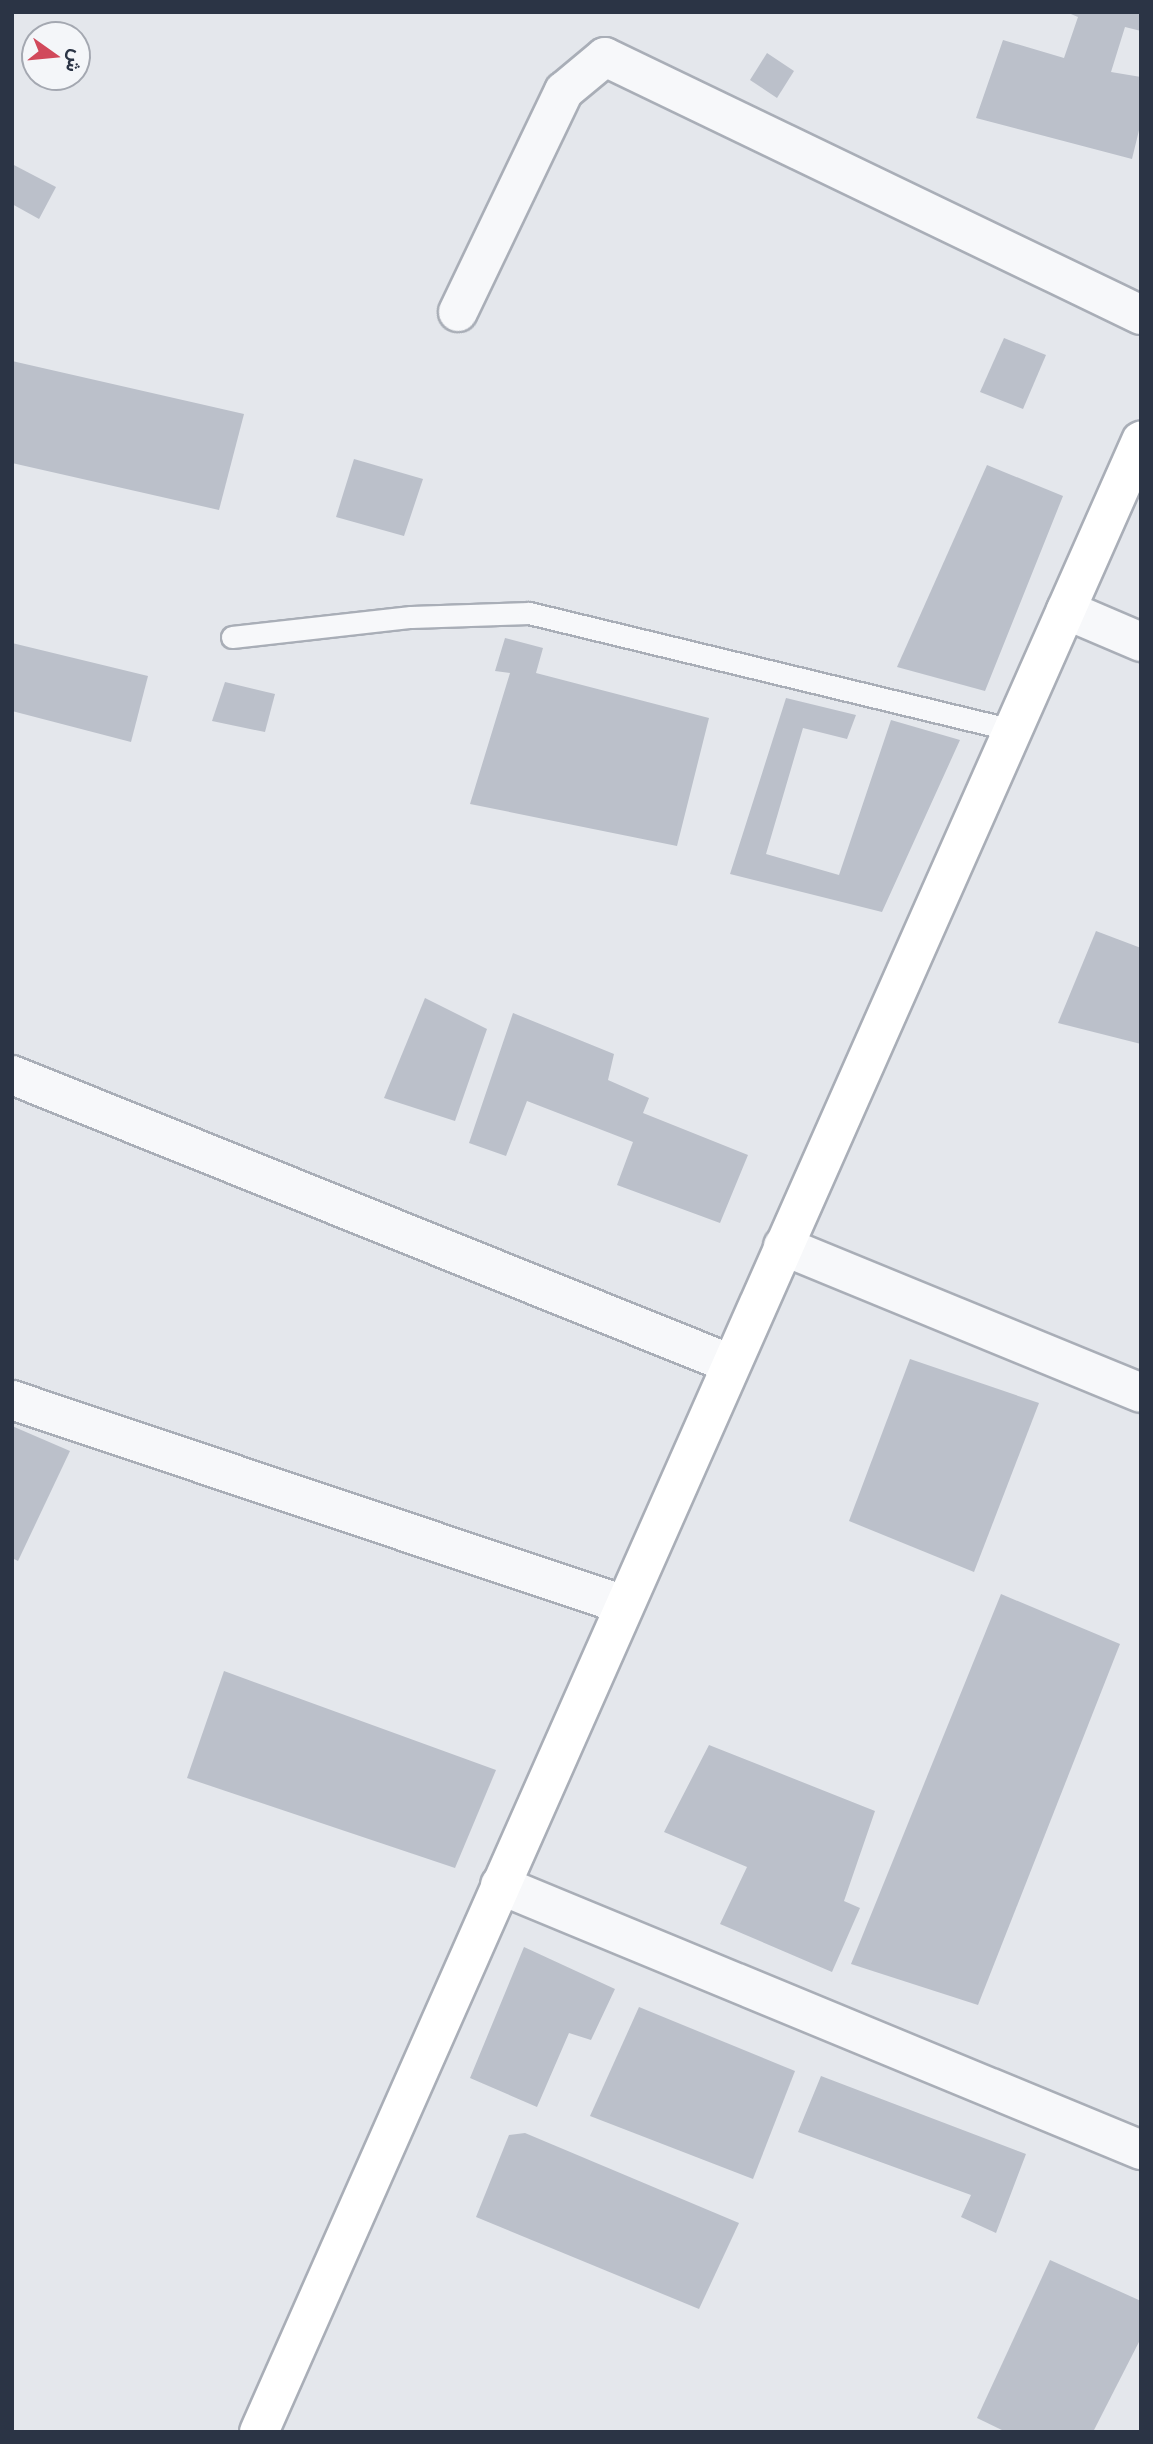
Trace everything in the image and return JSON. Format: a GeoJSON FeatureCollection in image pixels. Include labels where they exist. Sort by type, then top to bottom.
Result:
{"type":"FeatureCollection","features":[{"type":"Feature","properties":{"kind":"street"},"geometry":{"type":"LineString","coordinates":[[458,312],[564,91],[605,57],[1141,314]]}},
{"type":"Feature","properties":{"kind":"street"},"geometry":{"type":"LineString","coordinates":[[259,2432],[1141,441]]}},
{"type":"Feature","properties":{"kind":"street"},"geometry":{"type":"LineString","coordinates":[[1066,610],[1141,642]]}},
{"type":"Feature","properties":{"kind":"street"},"geometry":{"type":"LineString","coordinates":[[12,1075],[731,1364]]}},
{"type":"Feature","properties":{"kind":"street"},"geometry":{"type":"LineString","coordinates":[[783,1246],[1141,1393]]}},
{"type":"Feature","properties":{"kind":"street"},"geometry":{"type":"LineString","coordinates":[[12,1400],[624,1605]]}},
{"type":"Feature","properties":{"kind":"street"},"geometry":{"type":"LineString","coordinates":[[500,1885],[1141,2150]]}},
{"type":"Feature","properties":{"kind":"lane"},"geometry":{"type":"LineString","coordinates":[[232,636],[411,617],[529,613],[1013,730]]}},
{"type":"Feature","properties":{"kind":"building"},"geometry":{"type":"Polygon","coordinates":[[[1066,12],[1141,12],[1141,31],[1125,27],[1111,72],[1141,77],[1141,122],[1132,159],[976,118],[1003,40],[1064,58],[1078,17],[1066,12]]]}},
{"type":"Feature","properties":{"kind":"building"},"geometry":{"type":"Polygon","coordinates":[[[767,53],[794,71],[777,98],[750,80],[767,53]]]}},
{"type":"Feature","properties":{"kind":"building"},"geometry":{"type":"Polygon","coordinates":[[[12,164],[56,187],[39,219],[12,204],[12,164]]]}},
{"type":"Feature","properties":{"kind":"building"},"geometry":{"type":"Polygon","coordinates":[[[1004,338],[1046,355],[1023,409],[980,392],[1004,338]]]}},
{"type":"Feature","properties":{"kind":"building"},"geometry":{"type":"Polygon","coordinates":[[[12,361],[244,414],[219,510],[12,463],[12,361]]]}},
{"type":"Feature","properties":{"kind":"building"},"geometry":{"type":"Polygon","coordinates":[[[354,459],[423,479],[404,536],[336,517],[354,459]]]}},
{"type":"Feature","properties":{"kind":"building"},"geometry":{"type":"Polygon","coordinates":[[[987,465],[1063,496],[985,691],[897,667],[987,465]]]}},
{"type":"Feature","properties":{"kind":"building"},"geometry":{"type":"Polygon","coordinates":[[[505,638],[543,648],[536,673],[709,718],[677,846],[470,804],[510,673],[495,671],[505,638]]]}},
{"type":"Feature","properties":{"kind":"building"},"geometry":{"type":"Polygon","coordinates":[[[12,643],[148,676],[131,742],[12,711],[12,643]]]}},
{"type":"Feature","properties":{"kind":"building"},"geometry":{"type":"Polygon","coordinates":[[[225,682],[275,694],[265,732],[212,721],[225,682]]]}},
{"type":"Feature","properties":{"kind":"building"},"geometry":{"type":"Polygon","coordinates":[[[786,698],[856,715],[847,739],[803,728],[766,854],[839,875],[891,720],[960,740],[882,912],[730,874],[786,698]]]}},
{"type":"Feature","properties":{"kind":"building"},"geometry":{"type":"Polygon","coordinates":[[[1096,931],[1141,948],[1141,1044],[1058,1023],[1096,931]]]}},
{"type":"Feature","properties":{"kind":"building"},"geometry":{"type":"Polygon","coordinates":[[[425,998],[487,1029],[455,1121],[384,1098],[425,998]]]}},
{"type":"Feature","properties":{"kind":"building"},"geometry":{"type":"Polygon","coordinates":[[[513,1013],[614,1054],[608,1080],[649,1098],[643,1113],[748,1155],[720,1223],[617,1185],[633,1142],[527,1101],[506,1156],[469,1143],[513,1013]]]}},
{"type":"Feature","properties":{"kind":"building"},"geometry":{"type":"Polygon","coordinates":[[[910,1359],[1039,1403],[974,1572],[849,1521],[910,1359]]]}},
{"type":"Feature","properties":{"kind":"building"},"geometry":{"type":"Polygon","coordinates":[[[12,1426],[70,1451],[18,1561],[12,1558],[12,1426]]]}},
{"type":"Feature","properties":{"kind":"building"},"geometry":{"type":"Polygon","coordinates":[[[1001,1594],[1120,1644],[978,2005],[851,1964],[1001,1594]]]}},
{"type":"Feature","properties":{"kind":"building"},"geometry":{"type":"Polygon","coordinates":[[[224,1671],[496,1770],[455,1868],[187,1778],[224,1671]]]}},
{"type":"Feature","properties":{"kind":"building"},"geometry":{"type":"Polygon","coordinates":[[[709,1745],[875,1811],[844,1901],[860,1908],[832,1972],[720,1924],[747,1867],[664,1832],[709,1745]]]}},
{"type":"Feature","properties":{"kind":"building"},"geometry":{"type":"Polygon","coordinates":[[[524,1947],[615,1989],[591,2040],[569,2033],[537,2107],[470,2078],[524,1947]]]}},
{"type":"Feature","properties":{"kind":"building"},"geometry":{"type":"Polygon","coordinates":[[[639,2007],[795,2071],[753,2179],[590,2116],[639,2007]]]}},
{"type":"Feature","properties":{"kind":"building"},"geometry":{"type":"Polygon","coordinates":[[[821,2076],[1026,2154],[996,2233],[961,2217],[971,2195],[798,2132],[821,2076]]]}},
{"type":"Feature","properties":{"kind":"building"},"geometry":{"type":"Polygon","coordinates":[[[525,2133],[739,2223],[699,2309],[476,2217],[509,2135],[525,2133]]]}},
{"type":"Feature","properties":{"kind":"building"},"geometry":{"type":"Polygon","coordinates":[[[1050,2260],[1141,2301],[1141,2338],[1093,2432],[1006,2432],[977,2418],[1050,2260]]]}}]}
